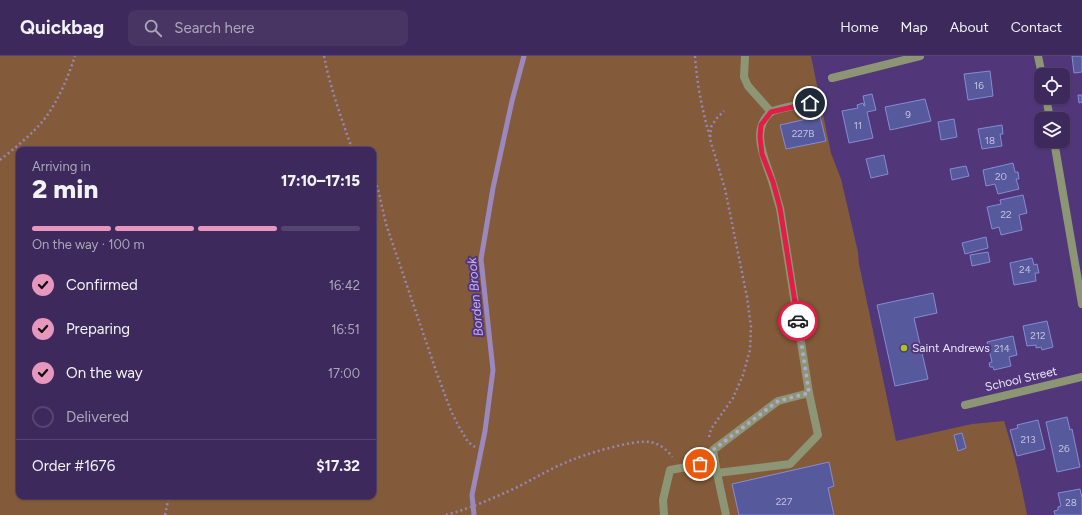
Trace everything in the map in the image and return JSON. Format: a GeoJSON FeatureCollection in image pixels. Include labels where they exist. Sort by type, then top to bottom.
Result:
{"type":"FeatureCollection","features":[{"type":"Feature","properties":{"kind":"street"},"geometry":{"type":"LineString","coordinates":[[745,56],[744,77],[748,86],[771,112]]}},
{"type":"Feature","properties":{"kind":"street"},"geometry":{"type":"LineString","coordinates":[[832,78],[920,56]]}},
{"type":"Feature","properties":{"kind":"street"},"geometry":{"type":"LineString","coordinates":[[1038,56],[1041,68]]}},
{"type":"Feature","properties":{"kind":"street"},"geometry":{"type":"LineString","coordinates":[[717,473],[790,464],[818,435],[809,393],[780,208],[773,182],[762,154],[760,137],[761,125],[771,112],[810,103]]}},
{"type":"Feature","properties":{"kind":"street"},"geometry":{"type":"LineString","coordinates":[[1055,148],[1082,304]]}},
{"type":"Feature","properties":{"kind":"street","name":"School Street"},"geometry":{"type":"LineString","coordinates":[[965,405],[1082,377]]}},
{"type":"Feature","properties":{"kind":"street"},"geometry":{"type":"LineString","coordinates":[[726,515],[714,462],[713,450],[778,401],[809,393]]}},
{"type":"Feature","properties":{"kind":"street"},"geometry":{"type":"LineString","coordinates":[[664,515],[663,500],[670,470],[714,462]]}},
{"type":"Feature","properties":{"kind":"path"},"geometry":{"type":"LineString","coordinates":[[0,160],[26,138],[46,118],[65,86],[75,56]]}},
{"type":"Feature","properties":{"kind":"path"},"geometry":{"type":"LineString","coordinates":[[324,56],[336,103],[351,146]]}},
{"type":"Feature","properties":{"kind":"path"},"geometry":{"type":"LineString","coordinates":[[695,56],[697,82],[702,107],[725,189],[748,297],[750,327],[750,350],[743,375],[732,398],[711,429],[707,446],[714,462]]}},
{"type":"Feature","properties":{"kind":"path"},"geometry":{"type":"LineString","coordinates":[[710,139],[711,127],[724,111]]}},
{"type":"Feature","properties":{"kind":"path"},"geometry":{"type":"LineString","coordinates":[[376,184],[386,224],[451,411],[468,442],[475,447]]}},
{"type":"Feature","properties":{"kind":"path"},"geometry":{"type":"LineString","coordinates":[[446,515],[465,510],[490,500],[568,461],[593,452],[623,445],[650,442],[662,447],[670,454],[678,468]]}},
{"type":"Feature","properties":{"kind":"path"},"geometry":{"type":"LineString","coordinates":[[165,515],[168,499]]}},
{"type":"Feature","properties":{"kind":"shaded area"},"geometry":{"type":"Polygon","coordinates":[[[0,56],[811,56],[831,153],[841,179],[858,252],[859,264],[896,441],[972,424],[1004,421],[1017,468],[1027,515],[0,515],[0,56]]]}},
{"type":"Feature","properties":{"kind":"building"},"geometry":{"type":"Polygon","coordinates":[[[1072,56],[1082,56],[1082,72],[1074,73],[1072,56]]]}},
{"type":"Feature","properties":{"kind":"building"},"geometry":{"type":"Polygon","coordinates":[[[990,71],[993,96],[968,100],[964,74],[990,71]]]}},
{"type":"Feature","properties":{"kind":"building"},"geometry":{"type":"Polygon","coordinates":[[[872,94],[876,110],[867,112],[873,138],[849,143],[842,111],[858,108],[857,105],[863,103],[865,106],[863,96],[872,94]]]}},
{"type":"Feature","properties":{"kind":"building"},"geometry":{"type":"Polygon","coordinates":[[[1078,95],[1082,95],[1082,102],[1079,103],[1078,95]]]}},
{"type":"Feature","properties":{"kind":"building"},"geometry":{"type":"Polygon","coordinates":[[[925,99],[931,121],[890,130],[885,107],[925,99]]]}},
{"type":"Feature","properties":{"kind":"building"},"geometry":{"type":"Polygon","coordinates":[[[820,116],[826,141],[786,149],[780,125],[820,116]]]}},
{"type":"Feature","properties":{"kind":"building"},"geometry":{"type":"Polygon","coordinates":[[[954,119],[957,137],[941,140],[938,122],[954,119]]]}},
{"type":"Feature","properties":{"kind":"building"},"geometry":{"type":"Polygon","coordinates":[[[1002,125],[1003,134],[1000,134],[1002,146],[982,149],[978,129],[1002,125]]]}},
{"type":"Feature","properties":{"kind":"building"},"geometry":{"type":"Polygon","coordinates":[[[884,155],[888,174],[871,178],[866,159],[884,155]]]}},
{"type":"Feature","properties":{"kind":"building"},"geometry":{"type":"Polygon","coordinates":[[[1013,163],[1015,172],[1018,172],[1019,179],[1016,179],[1019,189],[998,194],[995,184],[986,186],[983,170],[1013,163]]]}},
{"type":"Feature","properties":{"kind":"building"},"geometry":{"type":"Polygon","coordinates":[[[966,166],[969,176],[952,180],[950,169],[966,166]]]}},
{"type":"Feature","properties":{"kind":"building"},"geometry":{"type":"Polygon","coordinates":[[[1023,195],[1027,213],[1019,215],[1022,230],[1001,235],[999,227],[992,229],[987,207],[1001,204],[1000,200],[1023,195]]]}},
{"type":"Feature","properties":{"kind":"building"},"geometry":{"type":"Polygon","coordinates":[[[986,237],[988,248],[965,254],[962,243],[986,237]]]}},
{"type":"Feature","properties":{"kind":"building"},"geometry":{"type":"Polygon","coordinates":[[[988,252],[990,262],[972,266],[970,255],[988,252]]]}},
{"type":"Feature","properties":{"kind":"building"},"geometry":{"type":"Polygon","coordinates":[[[1032,258],[1034,265],[1037,264],[1039,273],[1035,273],[1036,281],[1014,285],[1010,263],[1032,258]]]}},
{"type":"Feature","properties":{"kind":"building","name":"Saint Andrews"},"geometry":{"type":"Polygon","coordinates":[[[933,293],[937,313],[914,318],[928,379],[895,386],[877,305],[933,293]]]}},
{"type":"Feature","properties":{"kind":"building"},"geometry":{"type":"Polygon","coordinates":[[[1047,321],[1053,347],[1042,350],[1041,347],[1036,348],[1036,345],[1027,346],[1023,326],[1047,321]]]}},
{"type":"Feature","properties":{"kind":"building"},"geometry":{"type":"Polygon","coordinates":[[[1013,336],[1017,355],[1009,357],[1011,366],[994,370],[993,367],[990,367],[989,363],[992,362],[987,342],[1013,336]]]}},
{"type":"Feature","properties":{"kind":"building"},"geometry":{"type":"Polygon","coordinates":[[[1067,417],[1070,430],[1072,429],[1080,467],[1057,472],[1046,422],[1067,417]]]}},
{"type":"Feature","properties":{"kind":"building"},"geometry":{"type":"Polygon","coordinates":[[[1038,420],[1045,449],[1017,456],[1010,430],[1018,428],[1017,425],[1038,420]]]}},
{"type":"Feature","properties":{"kind":"building"},"geometry":{"type":"Polygon","coordinates":[[[962,433],[966,448],[958,451],[954,435],[962,433]]]}},
{"type":"Feature","properties":{"kind":"building"},"geometry":{"type":"Polygon","coordinates":[[[829,462],[834,486],[828,488],[834,515],[739,515],[732,484],[829,462]]]}},
{"type":"Feature","properties":{"kind":"building"},"geometry":{"type":"Polygon","coordinates":[[[1080,489],[1082,498],[1082,515],[1055,515],[1054,511],[1058,510],[1058,507],[1061,506],[1058,493],[1080,489]]]}},
{"type":"Feature","properties":{"kind":"waterway","name":"Borden Brook"},"geometry":{"type":"LineString","coordinates":[[474,515],[472,495],[485,431],[493,370],[481,259],[493,188],[512,101],[524,56]]}},
{"type":"Feature","properties":{"kind":"way so far"},"geometry":{"type":"LineString","coordinates":[[700,464],[715,462],[713,450],[778,401],[809,393],[798,321]]}},
{"type":"Feature","properties":{"kind":"place","name":"Saint Andrews"},"geometry":{"type":"Point","coordinates":[904,348]}},
{"type":"Feature","properties":{"kind":"route"},"geometry":{"type":"LineString","coordinates":[[798,321],[780,208],[773,182],[762,154],[760,137],[761,125],[771,112],[810,103]]}}]}
